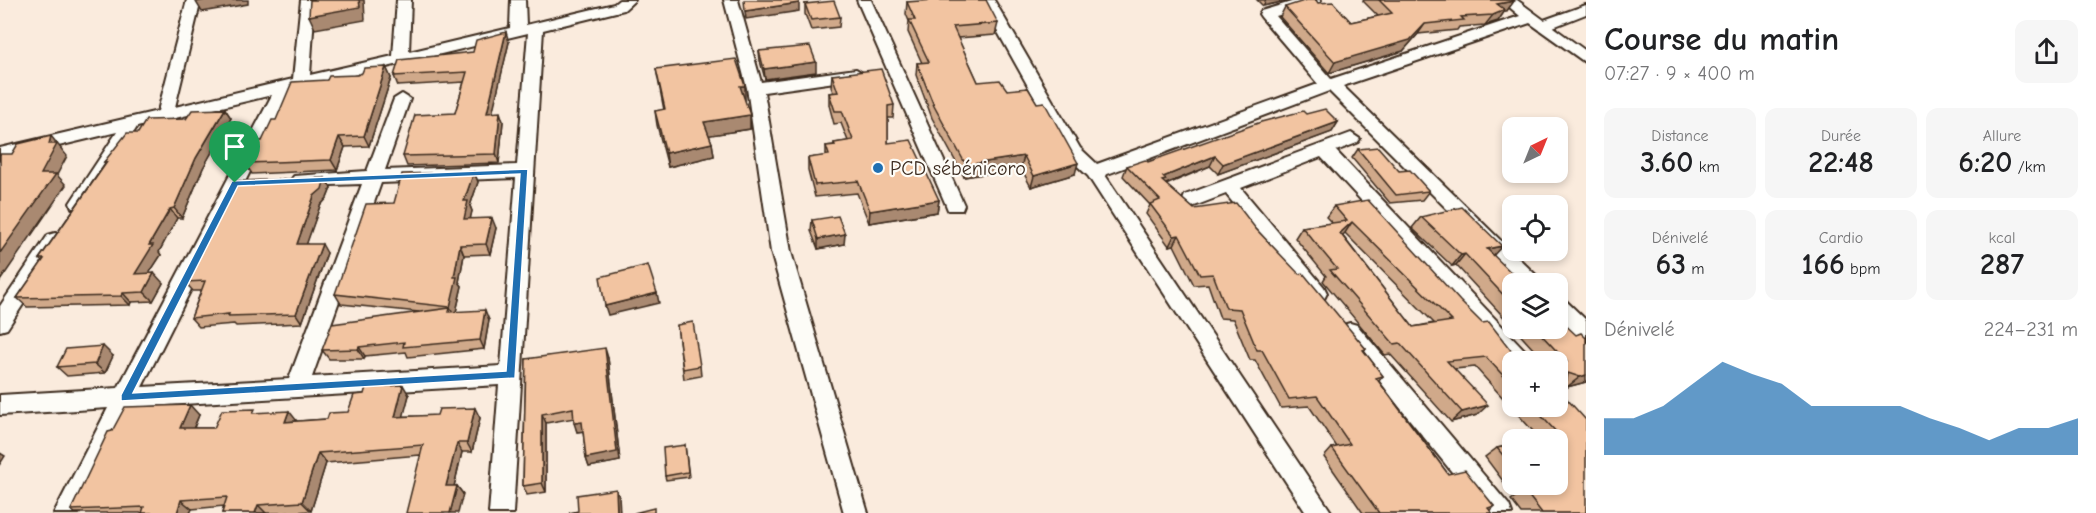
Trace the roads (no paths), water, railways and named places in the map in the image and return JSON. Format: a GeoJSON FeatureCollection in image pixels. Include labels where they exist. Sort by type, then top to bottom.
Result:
{"type":"FeatureCollection","features":[{"type":"Feature","properties":{"kind":"street"},"geometry":{"type":"LineString","coordinates":[[165,115],[194,0]]}},
{"type":"Feature","properties":{"kind":"street"},"geometry":{"type":"LineString","coordinates":[[66,513],[235,183],[293,84],[308,0]]}},
{"type":"Feature","properties":{"kind":"street"},"geometry":{"type":"LineString","coordinates":[[401,59],[404,0]]}},
{"type":"Feature","properties":{"kind":"street"},"geometry":{"type":"LineString","coordinates":[[501,513],[525,171],[527,29],[518,0]]}},
{"type":"Feature","properties":{"kind":"street"},"geometry":{"type":"LineString","coordinates":[[0,154],[619,7],[628,0]]}},
{"type":"Feature","properties":{"kind":"street"},"geometry":{"type":"LineString","coordinates":[[731,0],[755,88],[782,252],[856,513]]}},
{"type":"Feature","properties":{"kind":"street"},"geometry":{"type":"LineString","coordinates":[[864,0],[883,70],[955,205]]}},
{"type":"Feature","properties":{"kind":"street"},"geometry":{"type":"LineString","coordinates":[[987,0],[1073,152],[1094,172],[1320,513]]}},
{"type":"Feature","properties":{"kind":"street"},"geometry":{"type":"LineString","coordinates":[[1314,0],[1266,14],[1330,86],[1524,273]]}},
{"type":"Feature","properties":{"kind":"street"},"geometry":{"type":"LineString","coordinates":[[1508,0],[1586,58]]}},
{"type":"Feature","properties":{"kind":"street"},"geometry":{"type":"LineString","coordinates":[[1094,172],[1330,86],[1535,22],[1586,9]]}},
{"type":"Feature","properties":{"kind":"street"},"geometry":{"type":"LineString","coordinates":[[755,88],[883,70]]}},
{"type":"Feature","properties":{"kind":"street"},"geometry":{"type":"LineString","coordinates":[[297,388],[402,99]]}},
{"type":"Feature","properties":{"kind":"street"},"geometry":{"type":"LineString","coordinates":[[0,323],[132,122]]}},
{"type":"Feature","properties":{"kind":"street"},"geometry":{"type":"LineString","coordinates":[[1192,200],[1351,139]]}},
{"type":"Feature","properties":{"kind":"street"},"geometry":{"type":"LineString","coordinates":[[1323,149],[1515,351]]}},
{"type":"Feature","properties":{"kind":"street"},"geometry":{"type":"LineString","coordinates":[[281,181],[525,171]]}},
{"type":"Feature","properties":{"kind":"street"},"geometry":{"type":"LineString","coordinates":[[235,183],[258,182]]}},
{"type":"Feature","properties":{"kind":"street"},"geometry":{"type":"LineString","coordinates":[[1229,186],[1500,513]]}},
{"type":"Feature","properties":{"kind":"street"},"geometry":{"type":"LineString","coordinates":[[1568,316],[1586,333]]}},
{"type":"Feature","properties":{"kind":"street"},"geometry":{"type":"LineString","coordinates":[[0,405],[511,375]]}},
{"type":"Feature","properties":{"kind":"place","name":"PCD sébénicoro"},"geometry":{"type":"Point","coordinates":[878,168]}}]}
